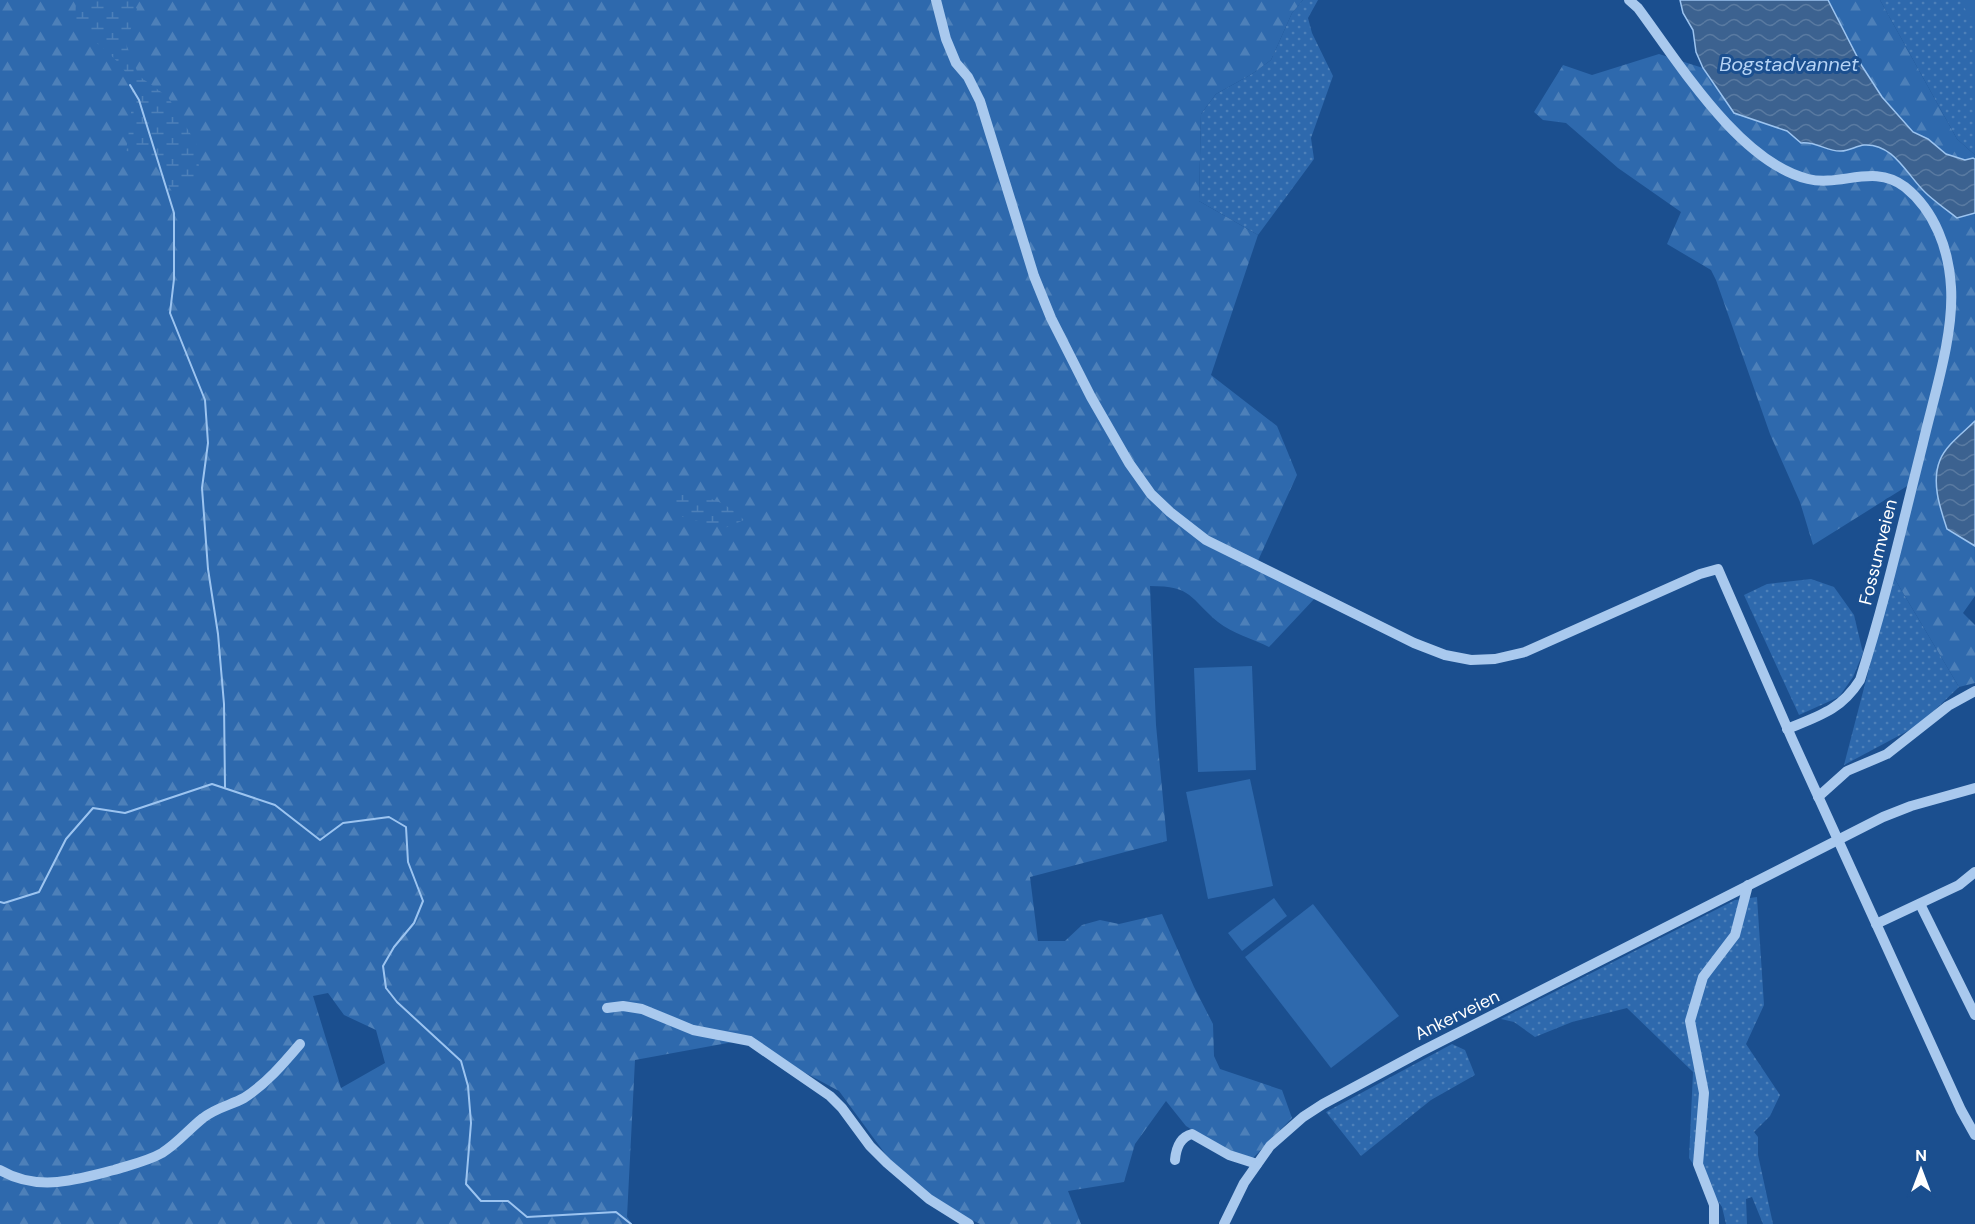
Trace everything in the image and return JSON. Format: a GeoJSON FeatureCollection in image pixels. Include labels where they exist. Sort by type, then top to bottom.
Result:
{"type":"FeatureCollection","features":[{"type":"Feature","properties":{"kind":"street"},"geometry":{"type":"LineString","coordinates":[[936,0],[946,39],[956,63],[968,77],[980,101],[1034,276],[1051,318],[1091,397],[1129,463],[1151,494],[1178,520],[1206,540],[1414,643],[1445,655],[1471,660],[1495,659],[1525,652],[1718,568],[1787,729],[1961,1110],[1975,1135]]}},
{"type":"Feature","properties":{"kind":"street","name":"Fossumveien"},"geometry":{"type":"LineString","coordinates":[[1629,0],[1638,8],[1703,96],[1732,129],[1761,154],[1788,172],[1810,180],[1834,181],[1866,175],[1884,178],[1904,187],[1928,212],[1937,228],[1948,260],[1951,289],[1945,353],[1893,561],[1860,680],[1850,695],[1841,703],[1787,729]]}},
{"type":"Feature","properties":{"kind":"street"},"geometry":{"type":"LineString","coordinates":[[1818,797],[1847,771],[1887,754],[1948,706],[1974,691]]}},
{"type":"Feature","properties":{"kind":"street","name":"Ankerveien"},"geometry":{"type":"LineString","coordinates":[[1224,1224],[1244,1183],[1270,1146],[1284,1132],[1323,1104],[1420,1052],[1883,817],[1911,806],[1975,788]]}},
{"type":"Feature","properties":{"kind":"street"},"geometry":{"type":"LineString","coordinates":[[1876,924],[1959,885],[1975,872]]}},
{"type":"Feature","properties":{"kind":"street"},"geometry":{"type":"LineString","coordinates":[[1714,1224],[1714,1205],[1698,1164],[1704,1093],[1690,1021],[1703,977],[1735,935],[1748,885]]}},
{"type":"Feature","properties":{"kind":"street"},"geometry":{"type":"LineString","coordinates":[[1920,904],[1975,1015]]}},
{"type":"Feature","properties":{"kind":"street"},"geometry":{"type":"LineString","coordinates":[[608,1008],[622,1006],[642,1009],[693,1030],[750,1041],[825,1091],[842,1108],[870,1146],[887,1164],[929,1198],[969,1224]]}},
{"type":"Feature","properties":{"kind":"street"},"geometry":{"type":"LineString","coordinates":[[0,1170],[27,1182],[52,1184],[89,1177],[158,1155],[174,1145],[204,1117],[255,1091],[274,1074],[300,1044]]}},
{"type":"Feature","properties":{"kind":"street"},"geometry":{"type":"LineString","coordinates":[[1175,1160],[1182,1141],[1186,1136],[1192,1134],[1229,1155],[1257,1164]]}},
{"type":"Feature","properties":{"kind":"green space"},"geometry":{"type":"Polygon","coordinates":[[[0,0],[1303,0],[1292,13],[1271,60],[1252,74],[1216,94],[1201,114],[1199,201],[1258,235],[1211,375],[1277,426],[1297,475],[1256,565],[1316,597],[1269,647],[1224,626],[1183,591],[1150,586],[1156,725],[1167,841],[1030,877],[1038,941],[1065,941],[1082,925],[1100,920],[1119,924],[1162,914],[1213,1024],[1214,1056],[1220,1069],[1282,1090],[1292,1118],[1252,1159],[1227,1151],[1186,1126],[1166,1101],[1135,1144],[1124,1182],[1068,1191],[1081,1224],[980,1224],[940,1204],[900,1174],[839,1091],[744,1040],[635,1060],[627,1217],[632,1224],[0,1224],[0,0]],[[328,993],[313,996],[341,1088],[385,1063],[376,1030],[344,1015],[328,993]]]}},
{"type":"Feature","properties":{"kind":"green space"},"geometry":{"type":"Polygon","coordinates":[[[76,0],[130,0],[137,9],[126,44],[139,76],[168,97],[196,143],[199,167],[196,183],[173,193],[149,153],[126,151],[132,105],[131,82],[114,58],[75,26],[76,0]]]}},
{"type":"Feature","properties":{"kind":"green space"},"geometry":{"type":"Polygon","coordinates":[[[1303,0],[1318,0],[1308,18],[1312,33],[1333,76],[1311,138],[1314,159],[1258,235],[1199,201],[1201,114],[1216,94],[1252,74],[1271,60],[1292,13],[1303,0]]]}},
{"type":"Feature","properties":{"kind":"green space"},"geometry":{"type":"Polygon","coordinates":[[[1828,0],[1880,0],[1957,139],[1975,155],[1975,596],[1963,613],[1975,625],[1975,683],[1959,687],[1893,576],[1912,483],[1813,545],[1800,502],[1770,434],[1716,280],[1711,270],[1667,244],[1681,212],[1618,168],[1566,123],[1543,120],[1534,112],[1563,65],[1592,75],[1659,54],[1703,68],[1734,113],[1787,131],[1801,143],[1836,151],[1864,145],[1884,150],[1893,155],[1928,195],[1957,218],[1965,160],[1946,154],[1928,139],[1913,133],[1882,97],[1862,66],[1828,0]]]}},
{"type":"Feature","properties":{"kind":"green space"},"geometry":{"type":"Polygon","coordinates":[[[1880,0],[1975,0],[1975,155],[1957,139],[1880,0]]]}},
{"type":"Feature","properties":{"kind":"green space"},"geometry":{"type":"Polygon","coordinates":[[[1960,0],[1975,0],[1975,18],[1969,16],[1960,0]]]}},
{"type":"Feature","properties":{"kind":"green space"},"geometry":{"type":"Polygon","coordinates":[[[682,494],[716,501],[730,508],[744,520],[725,528],[683,517],[674,508],[675,500],[682,494]]]}},
{"type":"Feature","properties":{"kind":"green space"},"geometry":{"type":"Polygon","coordinates":[[[1893,576],[1959,687],[1919,725],[1844,765],[1893,576]]]}},
{"type":"Feature","properties":{"kind":"green space"},"geometry":{"type":"Polygon","coordinates":[[[1811,579],[1834,587],[1854,615],[1863,653],[1853,677],[1839,697],[1799,715],[1744,595],[1767,584],[1811,579]]]}},
{"type":"Feature","properties":{"kind":"green space"},"geometry":{"type":"Polygon","coordinates":[[[1252,666],[1256,770],[1198,772],[1194,668],[1252,666]]]}},
{"type":"Feature","properties":{"kind":"green space"},"geometry":{"type":"Polygon","coordinates":[[[1250,779],[1273,886],[1208,899],[1186,792],[1250,779]]]}},
{"type":"Feature","properties":{"kind":"green space"},"geometry":{"type":"Polygon","coordinates":[[[1757,897],[1764,1005],[1746,1044],[1780,1095],[1770,1116],[1754,1132],[1758,1137],[1758,1155],[1773,1224],[1763,1224],[1752,1197],[1746,1199],[1747,1224],[1726,1224],[1722,1207],[1689,1158],[1693,1072],[1627,1008],[1572,1022],[1535,1037],[1514,1022],[1501,1019],[1735,900],[1757,897]]]}},
{"type":"Feature","properties":{"kind":"green space"},"geometry":{"type":"Polygon","coordinates":[[[1274,898],[1287,916],[1242,951],[1228,933],[1274,898]]]}},
{"type":"Feature","properties":{"kind":"green space"},"geometry":{"type":"Polygon","coordinates":[[[1313,904],[1399,1016],[1331,1068],[1245,957],[1313,904]]]}},
{"type":"Feature","properties":{"kind":"green space"},"geometry":{"type":"Polygon","coordinates":[[[1452,1044],[1465,1050],[1475,1075],[1431,1100],[1361,1156],[1326,1112],[1452,1044]]]}},
{"type":"Feature","properties":{"kind":"water","name":"Bogstadvannet"},"geometry":{"type":"Polygon","coordinates":[[[1680,0],[1828,0],[1862,66],[1882,97],[1913,132],[1928,139],[1946,154],[1965,160],[1975,159],[1975,213],[1957,218],[1928,195],[1893,155],[1875,146],[1864,145],[1836,151],[1801,143],[1787,131],[1734,113],[1703,68],[1696,52],[1693,30],[1683,13],[1680,0]]]}},
{"type":"Feature","properties":{"kind":"water"},"geometry":{"type":"Polygon","coordinates":[[[1975,421],[1975,546],[1947,529],[1936,486],[1936,477],[1937,468],[1946,449],[1975,421]]]}},
{"type":"Feature","properties":{"kind":"waterway"},"geometry":{"type":"LineString","coordinates":[[130,85],[139,100],[174,213],[174,279],[170,313],[205,400],[208,443],[202,488],[208,569],[218,634],[224,704],[225,787]]}},
{"type":"Feature","properties":{"kind":"waterway"},"geometry":{"type":"LineString","coordinates":[[0,902],[4,903],[39,892],[66,839],[93,808],[125,813],[212,784],[275,805],[320,840],[343,823],[389,817],[406,827],[408,862],[423,901],[414,923],[394,947],[383,966],[386,988],[397,1002],[461,1061],[468,1086],[471,1123],[466,1184],[481,1201],[508,1201],[527,1217],[616,1212],[631,1224]]}}]}
